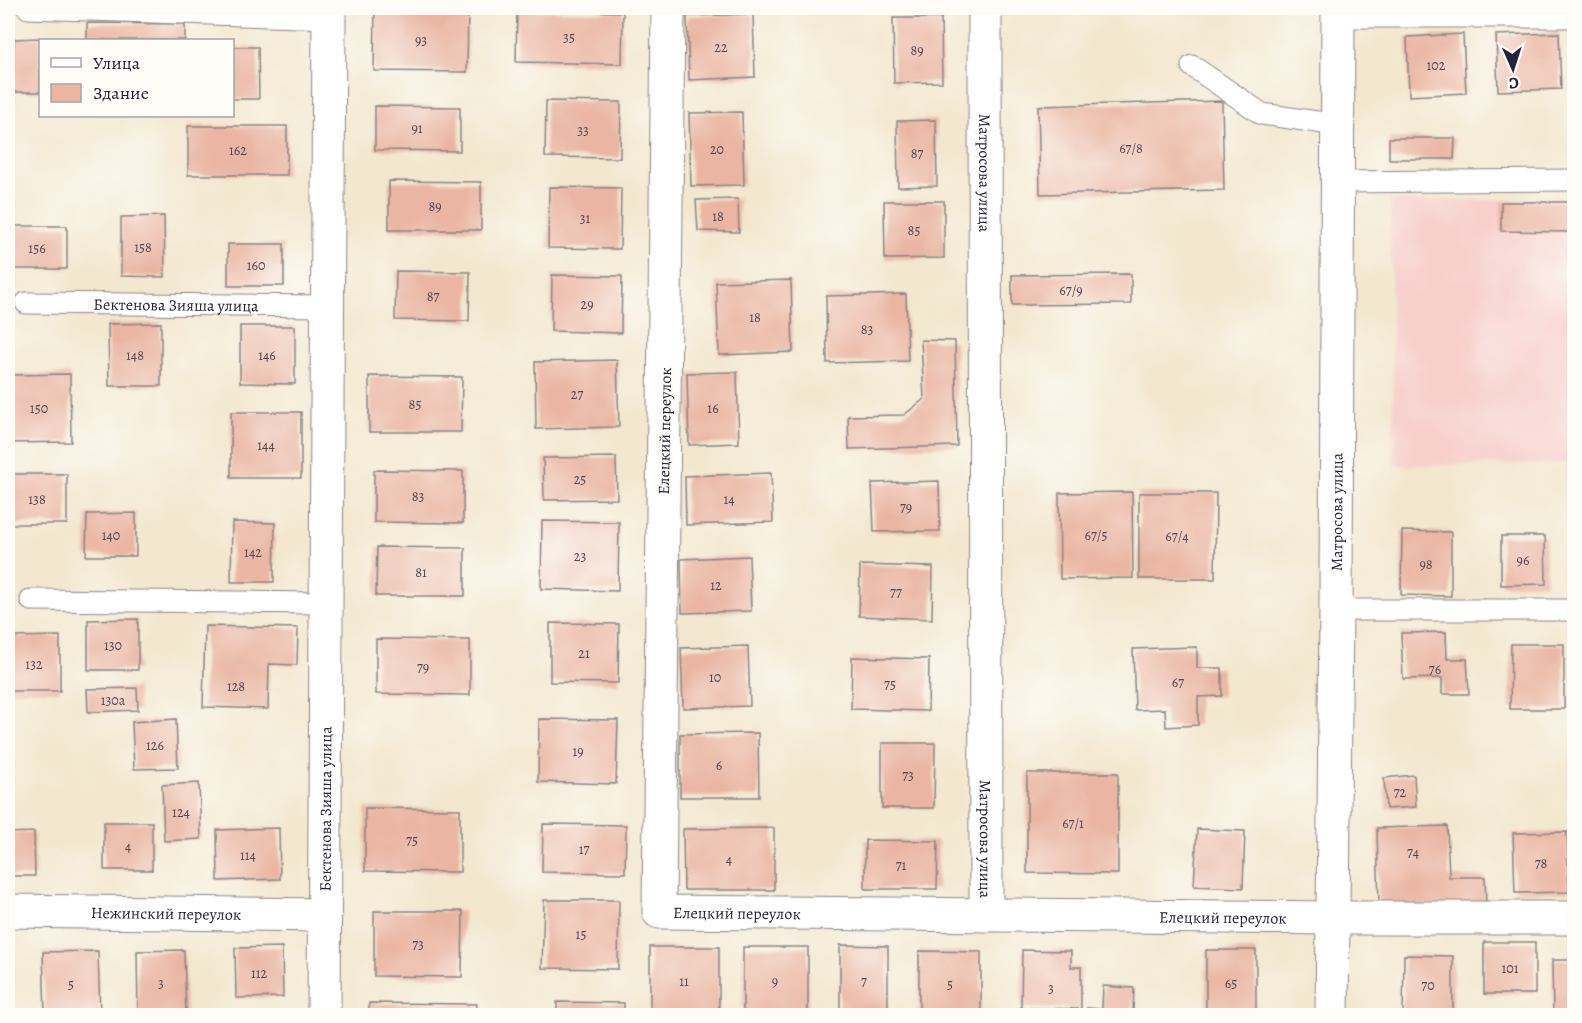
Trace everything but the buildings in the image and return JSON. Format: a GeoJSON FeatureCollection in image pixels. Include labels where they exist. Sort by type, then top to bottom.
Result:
{"type":"FeatureCollection","features":[{"type":"Feature","properties":{"kind":"street","name":"Елецкий переулок"},"geometry":{"type":"LineString","coordinates":[[668,8],[659,912],[1575,918]]}},
{"type":"Feature","properties":{"kind":"street","name":"Матросова улица"},"geometry":{"type":"LineString","coordinates":[[985,8],[986,915]]}},
{"type":"Feature","properties":{"kind":"street","name":"Матросова улица"},"geometry":{"type":"LineString","coordinates":[[1332,1016],[1338,12]]}},
{"type":"Feature","properties":{"kind":"street","name":"Бектенова Зияша улица"},"geometry":{"type":"LineString","coordinates":[[324,1016],[329,13]]}},
{"type":"Feature","properties":{"kind":"street","name":"Нежинский переулок"},"geometry":{"type":"LineString","coordinates":[[8,911],[324,915]]}},
{"type":"Feature","properties":{"kind":"lane","name":"Бектенова Зияша улица"},"geometry":{"type":"LineString","coordinates":[[28,8],[329,13]]}},
{"type":"Feature","properties":{"kind":"lane"},"geometry":{"type":"LineString","coordinates":[[1338,12],[1575,17]]}},
{"type":"Feature","properties":{"kind":"lane"},"geometry":{"type":"LineString","coordinates":[[1192,66],[1262,114],[1338,125]]}},
{"type":"Feature","properties":{"kind":"lane"},"geometry":{"type":"LineString","coordinates":[[1338,182],[1575,180]]}},
{"type":"Feature","properties":{"kind":"lane","name":"Бектенова Зияша улица"},"geometry":{"type":"LineString","coordinates":[[26,303],[327,306]]}},
{"type":"Feature","properties":{"kind":"lane"},"geometry":{"type":"LineString","coordinates":[[31,600],[325,603]]}},
{"type":"Feature","properties":{"kind":"lane"},"geometry":{"type":"LineString","coordinates":[[1336,610],[1575,610]]}},
{"type":"Feature","properties":{"kind":"shaded area"},"geometry":{"type":"Polygon","coordinates":[[[1574,198],[1574,463],[1394,466],[1390,201],[1574,198]]]}}]}
